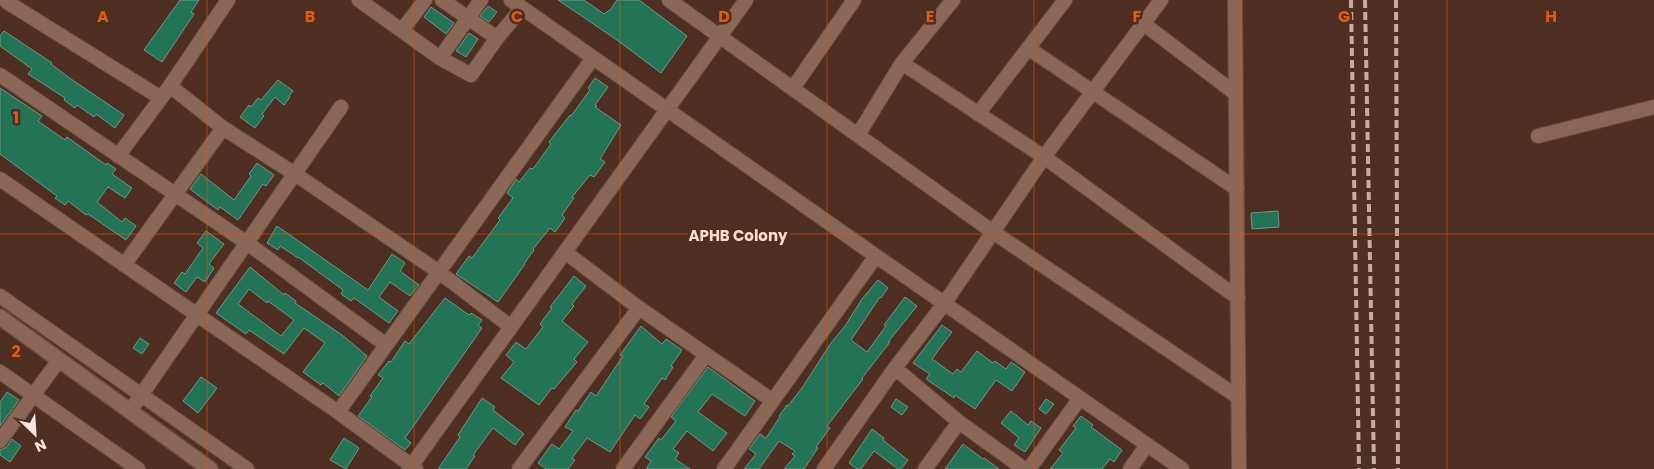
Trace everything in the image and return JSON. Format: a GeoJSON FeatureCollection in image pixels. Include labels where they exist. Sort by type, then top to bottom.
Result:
{"type":"FeatureCollection","features":[{"type":"Feature","properties":{"kind":"street"},"geometry":{"type":"LineString","coordinates":[[118,156],[170,86],[228,0]]}},
{"type":"Feature","properties":{"kind":"street"},"geometry":{"type":"LineString","coordinates":[[360,0],[440,58],[472,74],[497,38],[517,4],[1182,469]]}},
{"type":"Feature","properties":{"kind":"street"},"geometry":{"type":"LineString","coordinates":[[402,30],[425,0]]}},
{"type":"Feature","properties":{"kind":"street"},"geometry":{"type":"LineString","coordinates":[[442,0],[497,38]]}},
{"type":"Feature","properties":{"kind":"street"},"geometry":{"type":"LineString","coordinates":[[440,58],[481,0]]}},
{"type":"Feature","properties":{"kind":"street"},"geometry":{"type":"LineString","coordinates":[[669,0],[993,232],[1238,397]]}},
{"type":"Feature","properties":{"kind":"street"},"geometry":{"type":"LineString","coordinates":[[0,179],[338,412],[412,468],[746,0]]}},
{"type":"Feature","properties":{"kind":"street"},"geometry":{"type":"LineString","coordinates":[[793,88],[854,0]]}},
{"type":"Feature","properties":{"kind":"street"},"geometry":{"type":"LineString","coordinates":[[858,135],[902,64],[953,0]]}},
{"type":"Feature","properties":{"kind":"street"},"geometry":{"type":"LineString","coordinates":[[978,114],[1065,0]]}},
{"type":"Feature","properties":{"kind":"street"},"geometry":{"type":"LineString","coordinates":[[824,469],[894,368],[944,304],[1044,157],[1161,0]]}},
{"type":"Feature","properties":{"kind":"street"},"geometry":{"type":"LineString","coordinates":[[1236,0],[1239,469]]}},
{"type":"Feature","properties":{"kind":"street"},"geometry":{"type":"LineString","coordinates":[[5,4],[161,98]]}},
{"type":"Feature","properties":{"kind":"street"},"geometry":{"type":"LineString","coordinates":[[1144,24],[1236,94]]}},
{"type":"Feature","properties":{"kind":"street"},"geometry":{"type":"LineString","coordinates":[[1028,48],[1237,189]]}},
{"type":"Feature","properties":{"kind":"street"},"geometry":{"type":"LineString","coordinates":[[338,412],[593,58]]}},
{"type":"Feature","properties":{"kind":"street"},"geometry":{"type":"LineString","coordinates":[[902,64],[1044,157],[1238,298]]}},
{"type":"Feature","properties":{"kind":"street"},"geometry":{"type":"LineString","coordinates":[[0,74],[247,243],[386,345]]}},
{"type":"Feature","properties":{"kind":"street"},"geometry":{"type":"LineString","coordinates":[[170,86],[223,128],[295,174],[439,272],[511,327]]}},
{"type":"Feature","properties":{"kind":"street"},"geometry":{"type":"LineString","coordinates":[[130,411],[341,107]]}},
{"type":"Feature","properties":{"kind":"street"},"geometry":{"type":"LineString","coordinates":[[1538,136],[1654,107]]}},
{"type":"Feature","properties":{"kind":"street"},"geometry":{"type":"LineString","coordinates":[[124,265],[223,128]]}},
{"type":"Feature","properties":{"kind":"street"},"geometry":{"type":"LineString","coordinates":[[565,252],[639,308],[773,401]]}},
{"type":"Feature","properties":{"kind":"street"},"geometry":{"type":"LineString","coordinates":[[724,469],[876,256]]}},
{"type":"Feature","properties":{"kind":"street"},"geometry":{"type":"LineString","coordinates":[[0,296],[247,469]]}},
{"type":"Feature","properties":{"kind":"street"},"geometry":{"type":"LineString","coordinates":[[518,469],[639,308]]}},
{"type":"Feature","properties":{"kind":"street"},"geometry":{"type":"LineString","coordinates":[[0,317],[210,469]]}},
{"type":"Feature","properties":{"kind":"street"},"geometry":{"type":"LineString","coordinates":[[623,469],[706,355]]}},
{"type":"Feature","properties":{"kind":"street"},"geometry":{"type":"LineString","coordinates":[[0,441],[59,360]]}},
{"type":"Feature","properties":{"kind":"street"},"geometry":{"type":"LineString","coordinates":[[894,368],[959,422],[1024,469]]}},
{"type":"Feature","properties":{"kind":"street"},"geometry":{"type":"LineString","coordinates":[[0,372],[138,469]]}},
{"type":"Feature","properties":{"kind":"street"},"geometry":{"type":"LineString","coordinates":[[1029,469],[1080,398]]}},
{"type":"Feature","properties":{"kind":"street"},"geometry":{"type":"LineString","coordinates":[[925,469],[959,422]]}},
{"type":"Feature","properties":{"kind":"street"},"geometry":{"type":"LineString","coordinates":[[1130,469],[1147,445]]}},
{"type":"Feature","properties":{"kind":"building"},"geometry":{"type":"Polygon","coordinates":[[[180,0],[199,0],[191,12],[194,14],[162,62],[144,50],[180,0]]]}},
{"type":"Feature","properties":{"kind":"building"},"geometry":{"type":"Polygon","coordinates":[[[558,0],[584,0],[604,14],[611,9],[617,0],[639,0],[687,36],[661,73],[558,0]]]}},
{"type":"Feature","properties":{"kind":"building"},"geometry":{"type":"Polygon","coordinates":[[[488,6],[497,12],[489,22],[480,16],[488,6]]]}},
{"type":"Feature","properties":{"kind":"building"},"geometry":{"type":"Polygon","coordinates":[[[431,7],[454,23],[446,34],[424,17],[431,7]]]}},
{"type":"Feature","properties":{"kind":"building"},"geometry":{"type":"Polygon","coordinates":[[[4,31],[124,115],[115,128],[96,114],[94,117],[77,105],[75,108],[64,100],[65,98],[28,74],[32,69],[0,46],[0,36],[4,31]]]}},
{"type":"Feature","properties":{"kind":"building"},"geometry":{"type":"Polygon","coordinates":[[[469,33],[478,39],[466,57],[456,51],[469,33]]]}},
{"type":"Feature","properties":{"kind":"building"},"geometry":{"type":"Polygon","coordinates":[[[595,78],[608,87],[595,107],[621,125],[600,159],[605,162],[594,177],[590,175],[572,197],[574,198],[562,215],[565,218],[555,232],[550,228],[533,249],[525,264],[498,302],[456,274],[469,256],[472,258],[500,220],[498,218],[513,198],[507,193],[516,179],[519,182],[530,168],[533,169],[551,144],[549,142],[590,90],[588,88],[595,78]]]}},
{"type":"Feature","properties":{"kind":"building"},"geometry":{"type":"Polygon","coordinates":[[[278,80],[293,91],[284,105],[275,97],[262,114],[264,116],[255,128],[240,117],[249,105],[251,107],[258,98],[261,100],[278,80]]]}},
{"type":"Feature","properties":{"kind":"building"},"geometry":{"type":"Polygon","coordinates":[[[0,88],[42,116],[38,121],[65,140],[67,137],[106,165],[107,163],[116,169],[112,174],[132,188],[125,198],[108,187],[97,202],[122,222],[125,218],[136,226],[126,240],[88,214],[86,215],[68,201],[65,205],[55,198],[57,196],[0,154],[0,88]]]}},
{"type":"Feature","properties":{"kind":"building"},"geometry":{"type":"Polygon","coordinates":[[[257,163],[274,175],[266,186],[263,184],[238,220],[220,207],[218,210],[190,189],[201,174],[234,200],[251,176],[249,174],[257,163]]]}},
{"type":"Feature","properties":{"kind":"building"},"geometry":{"type":"Polygon","coordinates":[[[1278,211],[1279,227],[1252,229],[1251,213],[1278,211]]]}},
{"type":"Feature","properties":{"kind":"building"},"geometry":{"type":"Polygon","coordinates":[[[277,226],[368,290],[392,254],[405,263],[400,271],[419,285],[410,296],[390,282],[379,297],[398,311],[389,323],[354,298],[351,301],[341,294],[343,290],[298,257],[280,246],[278,250],[267,243],[277,226]]]}},
{"type":"Feature","properties":{"kind":"building"},"geometry":{"type":"Polygon","coordinates":[[[206,231],[224,244],[209,264],[214,268],[205,282],[197,277],[186,292],[174,283],[182,272],[185,274],[203,248],[197,243],[206,231]]]}},
{"type":"Feature","properties":{"kind":"building"},"geometry":{"type":"Polygon","coordinates":[[[250,267],[284,295],[285,293],[296,301],[295,303],[342,335],[367,356],[339,396],[323,383],[321,385],[303,372],[325,343],[304,328],[284,354],[249,330],[246,334],[216,313],[250,267]],[[249,289],[238,304],[281,336],[294,320],[268,301],[267,303],[249,289]]]}},
{"type":"Feature","properties":{"kind":"building"},"geometry":{"type":"Polygon","coordinates":[[[574,276],[586,286],[562,321],[588,342],[574,359],[577,362],[554,389],[552,388],[539,405],[501,378],[514,362],[506,355],[516,342],[526,349],[543,327],[540,324],[552,308],[550,307],[574,276]]]}},
{"type":"Feature","properties":{"kind":"building"},"geometry":{"type":"Polygon","coordinates":[[[878,280],[888,288],[851,340],[867,352],[905,297],[917,306],[888,342],[890,342],[827,426],[830,428],[816,447],[818,448],[804,469],[784,469],[795,456],[792,454],[795,451],[779,441],[759,469],[744,469],[756,454],[749,449],[760,434],[766,438],[779,416],[802,388],[831,343],[878,280]]]}},
{"type":"Feature","properties":{"kind":"building"},"geometry":{"type":"Polygon","coordinates":[[[445,298],[469,315],[471,313],[482,320],[478,325],[482,328],[405,438],[411,443],[405,450],[358,416],[383,378],[378,375],[389,361],[391,362],[405,341],[409,344],[445,298]]]}},
{"type":"Feature","properties":{"kind":"building"},"geometry":{"type":"Polygon","coordinates":[[[942,325],[952,332],[932,359],[953,374],[957,369],[961,372],[977,351],[993,363],[995,361],[1006,369],[1011,362],[1025,372],[1012,391],[996,380],[975,409],[955,395],[954,398],[926,379],[930,374],[913,363],[942,325]]]}},
{"type":"Feature","properties":{"kind":"building"},"geometry":{"type":"Polygon","coordinates":[[[641,326],[662,344],[666,339],[682,350],[671,366],[673,367],[665,380],[662,378],[644,404],[649,407],[640,419],[635,415],[610,452],[587,438],[572,458],[575,460],[568,469],[546,469],[538,463],[552,444],[559,449],[573,431],[565,427],[591,392],[596,396],[623,356],[620,355],[641,326]]]}},
{"type":"Feature","properties":{"kind":"building"},"geometry":{"type":"Polygon","coordinates":[[[140,338],[149,344],[142,354],[133,348],[140,338]]]}},
{"type":"Feature","properties":{"kind":"building"},"geometry":{"type":"Polygon","coordinates":[[[708,367],[755,401],[745,416],[712,394],[698,412],[727,433],[713,451],[687,431],[673,449],[679,453],[675,459],[690,469],[646,469],[651,461],[645,457],[659,438],[661,440],[676,421],[671,417],[708,367]]]}},
{"type":"Feature","properties":{"kind":"building"},"geometry":{"type":"Polygon","coordinates":[[[201,377],[217,388],[198,413],[183,401],[201,377]]]}},
{"type":"Feature","properties":{"kind":"building"},"geometry":{"type":"Polygon","coordinates":[[[7,392],[19,400],[0,426],[0,402],[7,392]]]}},
{"type":"Feature","properties":{"kind":"building"},"geometry":{"type":"Polygon","coordinates":[[[482,398],[495,407],[493,410],[524,434],[515,445],[493,428],[473,455],[475,456],[466,469],[438,469],[460,437],[458,435],[482,398]]]}},
{"type":"Feature","properties":{"kind":"building"},"geometry":{"type":"Polygon","coordinates":[[[896,399],[908,407],[902,415],[891,407],[896,399]]]}},
{"type":"Feature","properties":{"kind":"building"},"geometry":{"type":"Polygon","coordinates":[[[1046,399],[1054,404],[1046,414],[1039,409],[1046,399]]]}},
{"type":"Feature","properties":{"kind":"building"},"geometry":{"type":"Polygon","coordinates":[[[1011,411],[1028,425],[1031,421],[1041,428],[1025,452],[1014,445],[1019,438],[1001,423],[1011,411]]]}},
{"type":"Feature","properties":{"kind":"building"},"geometry":{"type":"Polygon","coordinates":[[[1081,416],[1093,425],[1091,427],[1122,450],[1114,462],[1110,459],[1102,469],[1050,469],[1063,453],[1059,450],[1076,428],[1073,426],[1081,416]]]}},
{"type":"Feature","properties":{"kind":"building"},"geometry":{"type":"Polygon","coordinates":[[[872,429],[908,460],[901,469],[898,469],[874,451],[861,469],[857,469],[849,463],[872,429]]]}},
{"type":"Feature","properties":{"kind":"building"},"geometry":{"type":"Polygon","coordinates":[[[344,438],[359,448],[346,469],[330,460],[344,438]]]}},
{"type":"Feature","properties":{"kind":"building"},"geometry":{"type":"Polygon","coordinates":[[[12,439],[21,446],[10,462],[0,455],[0,450],[7,447],[12,439]]]}},
{"type":"Feature","properties":{"kind":"building"},"geometry":{"type":"Polygon","coordinates":[[[963,444],[983,459],[999,469],[945,469],[963,444]]]}},
{"type":"Feature","properties":{"kind":"railway"},"geometry":{"type":"LineString","coordinates":[[1351,0],[1359,469]]}},
{"type":"Feature","properties":{"kind":"railway"},"geometry":{"type":"LineString","coordinates":[[1365,0],[1374,469]]}},
{"type":"Feature","properties":{"kind":"railway"},"geometry":{"type":"LineString","coordinates":[[1396,0],[1398,469]]}},
{"type":"Feature","properties":{"kind":"district","name":"APHB Colony"},"geometry":{"type":"Point","coordinates":[738,236]}}]}
